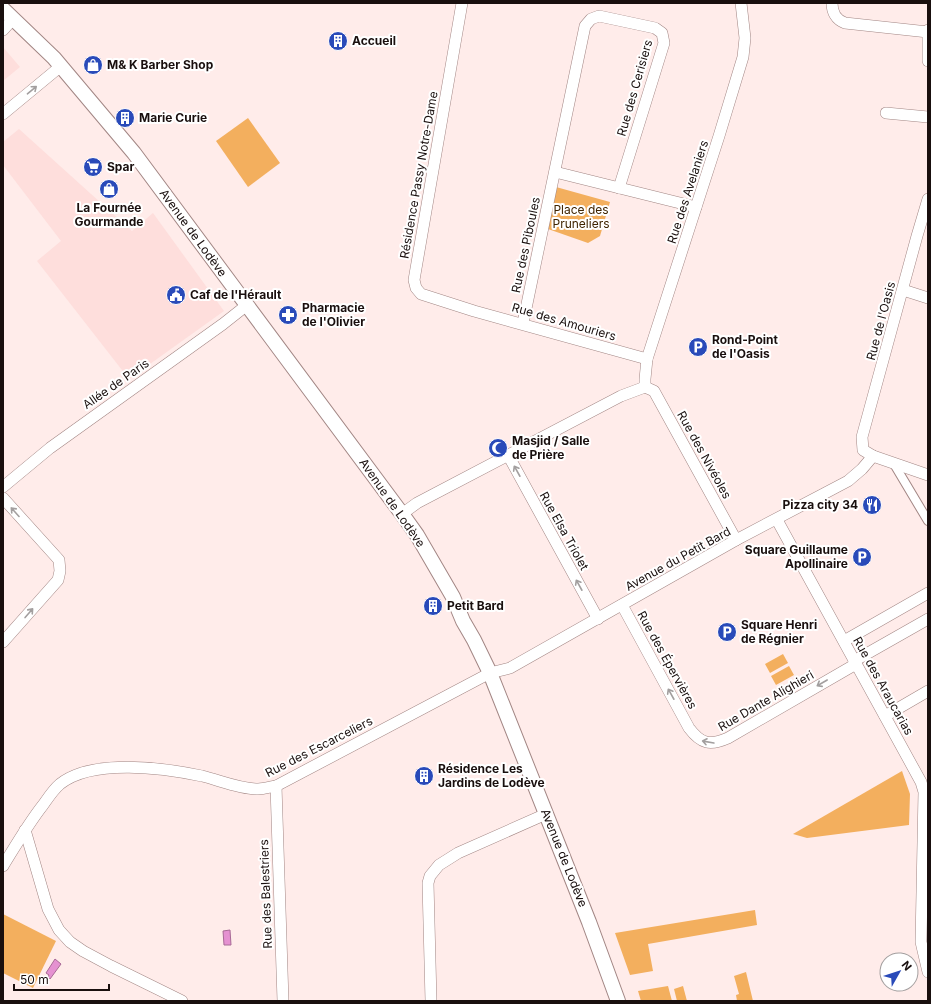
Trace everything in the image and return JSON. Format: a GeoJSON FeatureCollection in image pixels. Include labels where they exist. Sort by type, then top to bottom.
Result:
{"type":"FeatureCollection","features":[{"type":"Feature","properties":{"kind":"street","name":"Résidence Passy Notre-Dame"},"geometry":{"type":"LineString","coordinates":[[462,3],[414,280],[416,288],[421,294],[474,311]]}},
{"type":"Feature","properties":{"kind":"street","name":"Rue des Avelaniers"},"geometry":{"type":"LineString","coordinates":[[645,387],[647,359],[743,57],[745,38],[741,3]]}},
{"type":"Feature","properties":{"kind":"street"},"geometry":{"type":"LineString","coordinates":[[832,3],[833,12],[840,22],[928,31],[928,60]]}},
{"type":"Feature","properties":{"kind":"street","name":"Avenue de Lodève"},"geometry":{"type":"LineString","coordinates":[[3,10],[61,66],[134,153],[414,531],[453,597],[463,622],[474,640],[490,673],[589,922],[618,1001]]}},
{"type":"Feature","properties":{"kind":"street","name":"Rue des Cerisiers"},"geometry":{"type":"LineString","coordinates":[[555,172],[585,26],[591,19],[600,16],[655,28],[662,33],[664,43],[619,188]]}},
{"type":"Feature","properties":{"kind":"street"},"geometry":{"type":"LineString","coordinates":[[3,30],[13,19]]}},
{"type":"Feature","properties":{"kind":"street"},"geometry":{"type":"LineString","coordinates":[[3,114],[61,66]]}},
{"type":"Feature","properties":{"kind":"street"},"geometry":{"type":"LineString","coordinates":[[886,113],[928,117]]}},
{"type":"Feature","properties":{"kind":"street"},"geometry":{"type":"LineString","coordinates":[[555,172],[696,207]]}},
{"type":"Feature","properties":{"kind":"street","name":"Rue des Piboules"},"geometry":{"type":"LineString","coordinates":[[523,324],[555,172]]}},
{"type":"Feature","properties":{"kind":"street","name":"Rue de l'Oasis"},"geometry":{"type":"LineString","coordinates":[[868,453],[862,437],[928,199]]}},
{"type":"Feature","properties":{"kind":"street"},"geometry":{"type":"LineString","coordinates":[[903,290],[928,298]]}},
{"type":"Feature","properties":{"kind":"street","name":"Allée de Paris"},"geometry":{"type":"LineString","coordinates":[[3,487],[50,448],[247,306]]}},
{"type":"Feature","properties":{"kind":"street","name":"Rue des Amouriers"},"geometry":{"type":"LineString","coordinates":[[474,311],[647,359]]}},
{"type":"Feature","properties":{"kind":"street"},"geometry":{"type":"LineString","coordinates":[[402,514],[417,503],[508,455],[621,396],[645,387]]}},
{"type":"Feature","properties":{"kind":"street","name":"Rue des Nivéoles"},"geometry":{"type":"LineString","coordinates":[[645,387],[654,391],[736,540]]}},
{"type":"Feature","properties":{"kind":"street"},"geometry":{"type":"LineString","coordinates":[[868,453],[894,464],[928,475]]}},
{"type":"Feature","properties":{"kind":"street","name":"Avenue du Petit Bard"},"geometry":{"type":"LineString","coordinates":[[490,673],[510,668],[736,540],[777,520],[848,480],[862,469],[868,453]]}},
{"type":"Feature","properties":{"kind":"street","name":"Rue Elsa Triolet"},"geometry":{"type":"LineString","coordinates":[[508,455],[598,619]]}},
{"type":"Feature","properties":{"kind":"street"},"geometry":{"type":"LineString","coordinates":[[894,464],[928,520]]}},
{"type":"Feature","properties":{"kind":"street"},"geometry":{"type":"LineString","coordinates":[[3,498],[59,560],[60,571],[58,580],[3,642]]}},
{"type":"Feature","properties":{"kind":"street","name":"Rue des Araucarias"},"geometry":{"type":"LineString","coordinates":[[777,520],[885,716],[925,780],[921,942],[928,972]]}},
{"type":"Feature","properties":{"kind":"street"},"geometry":{"type":"LineString","coordinates":[[844,641],[928,593]]}},
{"type":"Feature","properties":{"kind":"street","name":"Rue des Épervières"},"geometry":{"type":"LineString","coordinates":[[622,605],[689,728]]}},
{"type":"Feature","properties":{"kind":"street","name":"Rue Dante Alighieri"},"geometry":{"type":"LineString","coordinates":[[689,728],[697,738],[704,742],[717,743],[928,619]]}},
{"type":"Feature","properties":{"kind":"street","name":"Rue des Escarceliers"},"geometry":{"type":"LineString","coordinates":[[3,866],[25,830],[54,791],[61,784],[87,772],[113,767],[155,769],[185,773],[248,788],[259,789],[276,786],[490,673]]}},
{"type":"Feature","properties":{"kind":"street"},"geometry":{"type":"LineString","coordinates":[[885,716],[928,691]]}},
{"type":"Feature","properties":{"kind":"street","name":"Rue des Balestriers"},"geometry":{"type":"LineString","coordinates":[[276,786],[283,1001]]}},
{"type":"Feature","properties":{"kind":"street"},"geometry":{"type":"LineString","coordinates":[[432,1001],[428,883],[430,876],[439,865],[458,853],[546,814]]}},
{"type":"Feature","properties":{"kind":"street"},"geometry":{"type":"LineString","coordinates":[[25,830],[48,909],[59,930],[70,942],[111,966],[182,1001]]}},
{"type":"Feature","properties":{"kind":"shaded area"},"geometry":{"type":"Polygon","coordinates":[[[3,47],[20,67],[3,81],[3,47]]]}},
{"type":"Feature","properties":{"kind":"shaded area"},"geometry":{"type":"Polygon","coordinates":[[[19,129],[132,231],[153,213],[224,311],[129,379],[37,261],[61,241],[3,165],[3,142],[19,129]]]}},
{"type":"Feature","properties":{"kind":"shaded area"},"geometry":{"type":"Polygon","coordinates":[[[230,930],[231,945],[224,945],[223,931],[230,930]]]}},
{"type":"Feature","properties":{"kind":"shaded area"},"geometry":{"type":"Polygon","coordinates":[[[55,959],[61,964],[50,979],[48,977],[49,975],[46,973],[55,959]]]}},
{"type":"Feature","properties":{"kind":"green space"},"geometry":{"type":"Polygon","coordinates":[[[248,118],[280,163],[248,187],[216,141],[248,118]]]}},
{"type":"Feature","properties":{"kind":"green space","name":"Place des Pruneliers"},"geometry":{"type":"Polygon","coordinates":[[[556,187],[610,202],[600,236],[588,243],[548,229],[556,187]]]}},
{"type":"Feature","properties":{"kind":"green space"},"geometry":{"type":"Polygon","coordinates":[[[783,654],[788,663],[770,673],[765,664],[783,654]]]}},
{"type":"Feature","properties":{"kind":"green space"},"geometry":{"type":"Polygon","coordinates":[[[789,666],[794,675],[776,685],[771,676],[789,666]]]}},
{"type":"Feature","properties":{"kind":"green space"},"geometry":{"type":"Polygon","coordinates":[[[902,771],[910,794],[909,825],[807,838],[793,834],[902,771]]]}},
{"type":"Feature","properties":{"kind":"green space"},"geometry":{"type":"Polygon","coordinates":[[[755,910],[757,925],[648,944],[653,971],[630,975],[615,933],[755,910]]]}},
{"type":"Feature","properties":{"kind":"green space"},"geometry":{"type":"Polygon","coordinates":[[[3,914],[56,941],[33,988],[3,973],[3,914]]]}},
{"type":"Feature","properties":{"kind":"green space"},"geometry":{"type":"Polygon","coordinates":[[[746,972],[753,1001],[737,1001],[736,995],[739,994],[734,976],[746,972]]]}},
{"type":"Feature","properties":{"kind":"green space"},"geometry":{"type":"Polygon","coordinates":[[[668,986],[672,1001],[641,1001],[638,991],[668,986]]]}},
{"type":"Feature","properties":{"kind":"green space"},"geometry":{"type":"Polygon","coordinates":[[[683,986],[687,1001],[677,1001],[674,989],[683,986]]]}},
{"type":"Feature","properties":{"kind":"place","name":"Accueil"},"geometry":{"type":"Point","coordinates":[338,41]}},
{"type":"Feature","properties":{"kind":"place","name":"M& K Barber Shop"},"geometry":{"type":"Point","coordinates":[93,65]}},
{"type":"Feature","properties":{"kind":"place","name":"Marie Curie"},"geometry":{"type":"Point","coordinates":[125,118]}},
{"type":"Feature","properties":{"kind":"place","name":"Spar"},"geometry":{"type":"Point","coordinates":[93,167]}},
{"type":"Feature","properties":{"kind":"place","name":"La Fournée Gourmande"},"geometry":{"type":"Point","coordinates":[109,189]}},
{"type":"Feature","properties":{"kind":"place","name":"Caf de l'Hérault"},"geometry":{"type":"Point","coordinates":[176,295]}},
{"type":"Feature","properties":{"kind":"place","name":"Pharmacie de l'Olivier"},"geometry":{"type":"Point","coordinates":[288,315]}},
{"type":"Feature","properties":{"kind":"place","name":"Rond-Point de l'Oasis"},"geometry":{"type":"Point","coordinates":[698,347]}},
{"type":"Feature","properties":{"kind":"place","name":"Masjid / Salle de Prière"},"geometry":{"type":"Point","coordinates":[498,448]}},
{"type":"Feature","properties":{"kind":"place","name":"Pizza city 34"},"geometry":{"type":"Point","coordinates":[872,505]}},
{"type":"Feature","properties":{"kind":"place","name":"Square Guillaume Apollinaire"},"geometry":{"type":"Point","coordinates":[862,557]}},
{"type":"Feature","properties":{"kind":"place","name":"Petit Bard"},"geometry":{"type":"Point","coordinates":[433,606]}},
{"type":"Feature","properties":{"kind":"place","name":"Square Henri de Régnier"},"geometry":{"type":"Point","coordinates":[727,632]}},
{"type":"Feature","properties":{"kind":"place","name":"Résidence Les Jardins de Lodève"},"geometry":{"type":"Point","coordinates":[424,776]}}]}
